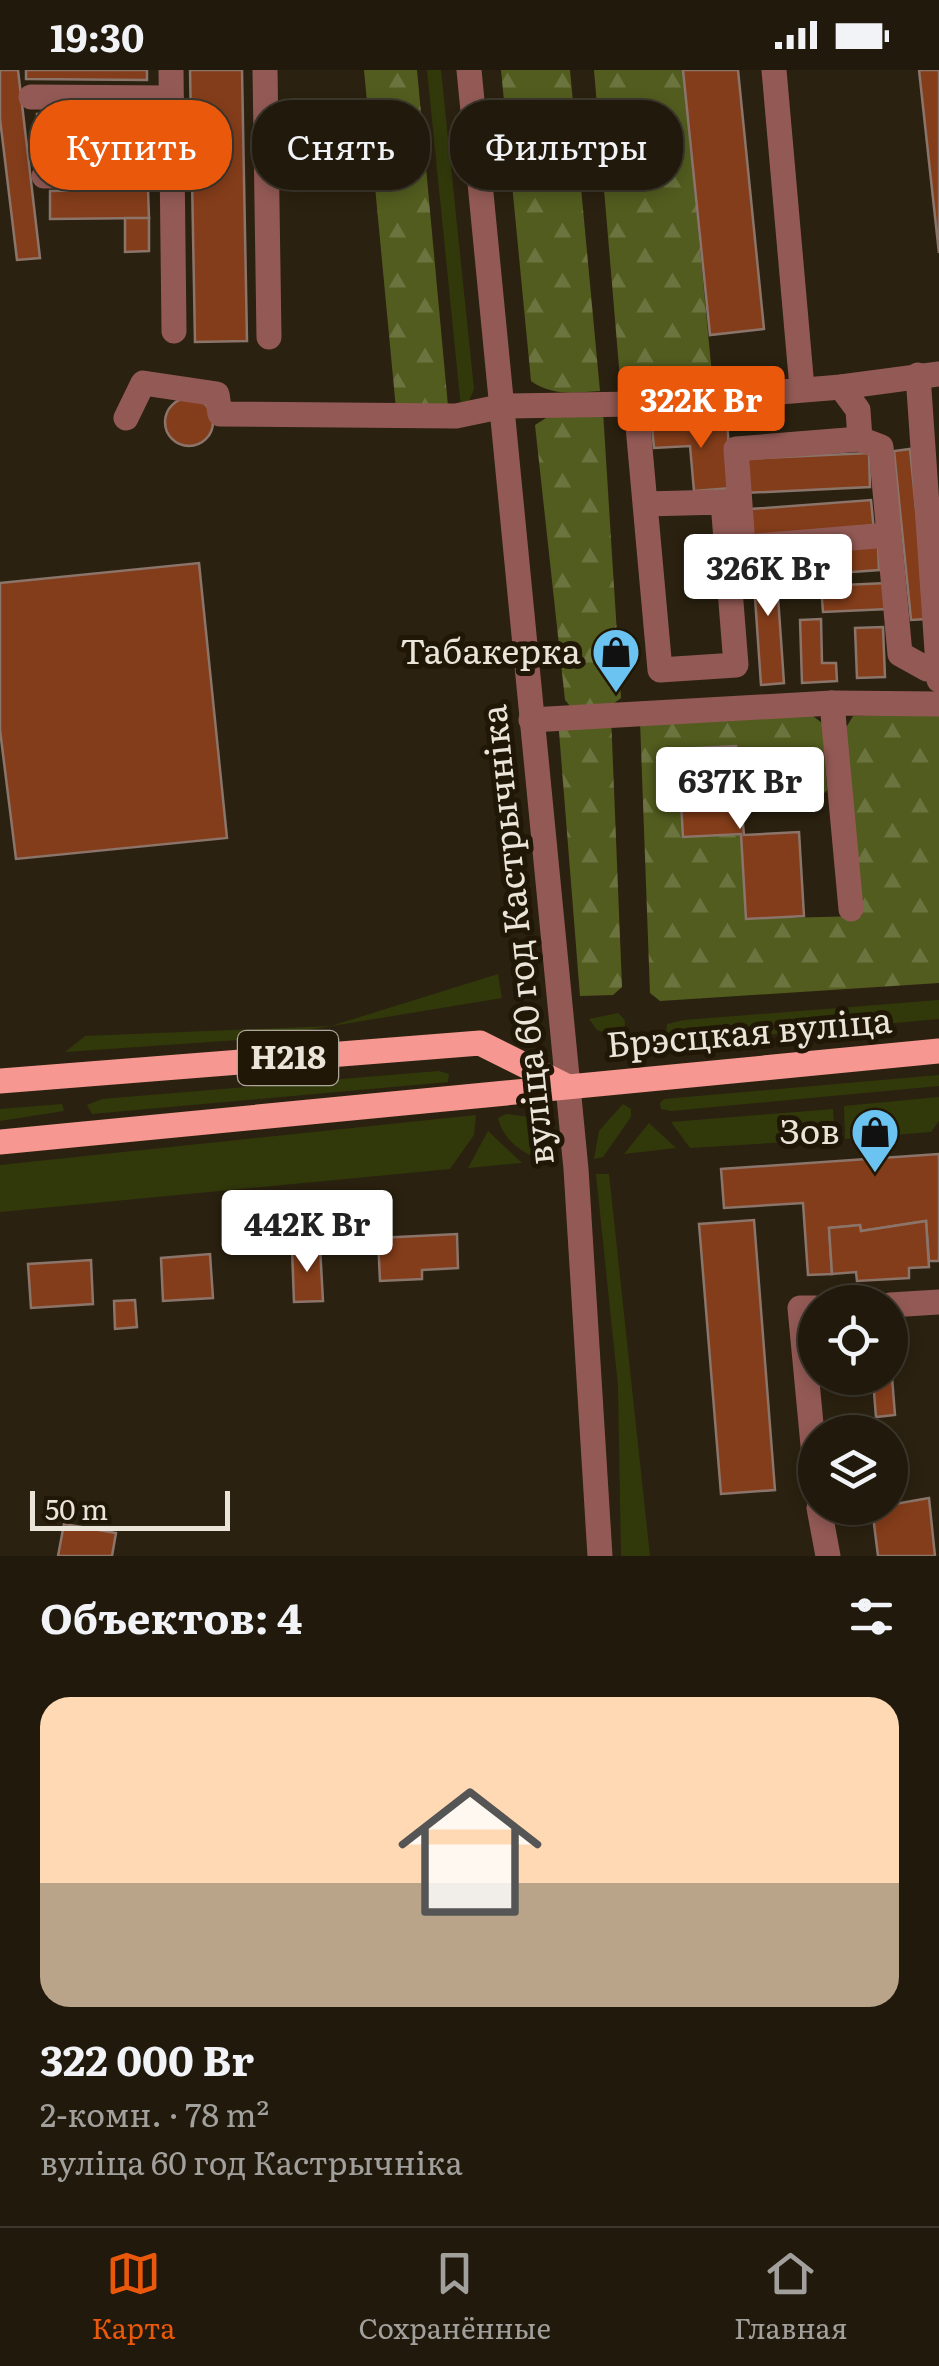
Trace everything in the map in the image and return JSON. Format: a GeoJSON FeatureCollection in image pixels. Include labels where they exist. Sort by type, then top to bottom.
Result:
{"type":"FeatureCollection","features":[{"type":"Feature","properties":{"kind":"main road","name":"Брэсцкая вуліца"},"geometry":{"type":"LineString","coordinates":[[0,1082],[480,1043],[566,1086]]}},
{"type":"Feature","properties":{"kind":"main road","name":"Брэсцкая вуліца"},"geometry":{"type":"LineString","coordinates":[[0,1142],[939,1051]]}},
{"type":"Feature","properties":{"kind":"street"},"geometry":{"type":"LineString","coordinates":[[31,97],[171,98],[171,70]]}},
{"type":"Feature","properties":{"kind":"street"},"geometry":{"type":"LineString","coordinates":[[265,70],[269,337]]}},
{"type":"Feature","properties":{"kind":"street","name":"вуліца 60 год Кастрычніка"},"geometry":{"type":"LineString","coordinates":[[469,70],[576,1170],[600,1556]]}},
{"type":"Feature","properties":{"kind":"street"},"geometry":{"type":"LineString","coordinates":[[774,70],[802,388]]}},
{"type":"Feature","properties":{"kind":"street"},"geometry":{"type":"LineString","coordinates":[[172,190],[174,331]]}},
{"type":"Feature","properties":{"kind":"street"},"geometry":{"type":"LineString","coordinates":[[126,418],[143,383],[217,394],[220,414],[456,416],[504,406],[636,404],[842,387],[928,374],[939,680]]}},
{"type":"Feature","properties":{"kind":"street"},"geometry":{"type":"LineString","coordinates":[[842,387],[858,410],[860,439]]}},
{"type":"Feature","properties":{"kind":"street"},"geometry":{"type":"LineString","coordinates":[[636,404],[645,504],[660,670],[736,664],[723,502],[645,504]]}},
{"type":"Feature","properties":{"kind":"street"},"geometry":{"type":"LineString","coordinates":[[751,664],[736,449],[860,439],[881,447],[900,654],[927,669],[938,666]]}},
{"type":"Feature","properties":{"kind":"street"},"geometry":{"type":"LineString","coordinates":[[743,547],[888,535]]}},
{"type":"Feature","properties":{"kind":"street"},"geometry":{"type":"LineString","coordinates":[[832,703],[851,909]]}},
{"type":"Feature","properties":{"kind":"street"},"geometry":{"type":"LineString","coordinates":[[532,720],[832,703],[939,704]]}},
{"type":"Feature","properties":{"kind":"street"},"geometry":{"type":"LineString","coordinates":[[908,1303],[939,1302]]}},
{"type":"Feature","properties":{"kind":"street"},"geometry":{"type":"LineString","coordinates":[[822,1525],[828,1556]]}},
{"type":"Feature","properties":{"kind":"green space"},"geometry":{"type":"Polygon","coordinates":[[[364,70],[417,70],[420,100],[367,100],[364,70]]]}},
{"type":"Feature","properties":{"kind":"green space"},"geometry":{"type":"Polygon","coordinates":[[[427,70],[441,70],[450,190],[453,190],[474,389],[461,408],[427,70]]]}},
{"type":"Feature","properties":{"kind":"green space"},"geometry":{"type":"Polygon","coordinates":[[[501,70],[570,70],[573,100],[504,100],[501,70]]]}},
{"type":"Feature","properties":{"kind":"green space"},"geometry":{"type":"Polygon","coordinates":[[[594,70],[683,70],[712,375],[638,387],[620,379],[604,190],[683,190],[683,100],[597,100],[594,70]]]}},
{"type":"Feature","properties":{"kind":"green space"},"geometry":{"type":"Polygon","coordinates":[[[375,190],[428,190],[448,406],[396,409],[375,190]]]}},
{"type":"Feature","properties":{"kind":"green space"},"geometry":{"type":"Polygon","coordinates":[[[513,190],[581,190],[600,391],[555,391],[531,381],[513,190]]]}},
{"type":"Feature","properties":{"kind":"green space"},"geometry":{"type":"Polygon","coordinates":[[[603,411],[621,698],[613,704],[570,706],[565,700],[535,425],[546,418],[603,411]]]}},
{"type":"Feature","properties":{"kind":"green space"},"geometry":{"type":"Polygon","coordinates":[[[809,713],[822,723],[827,790],[816,802],[739,805],[736,746],[678,750],[683,837],[741,834],[747,919],[862,916],[844,731],[853,716],[939,714],[939,983],[660,1001],[650,993],[640,721],[809,713]]]}},
{"type":"Feature","properties":{"kind":"green space"},"geometry":{"type":"Polygon","coordinates":[[[611,715],[622,987],[613,995],[580,996],[558,719],[611,715]]]}},
{"type":"Feature","properties":{"kind":"green space"},"geometry":{"type":"Polygon","coordinates":[[[498,974],[502,998],[253,1039],[65,1052],[85,1036],[331,1026],[498,974]]]}},
{"type":"Feature","properties":{"kind":"green space"},"geometry":{"type":"Polygon","coordinates":[[[939,1000],[939,1019],[665,1044],[667,1024],[684,1020],[939,1000]]]}},
{"type":"Feature","properties":{"kind":"green space"},"geometry":{"type":"Polygon","coordinates":[[[618,1013],[625,1020],[624,1038],[597,1030],[589,1019],[618,1013]]]}},
{"type":"Feature","properties":{"kind":"green space"},"geometry":{"type":"Polygon","coordinates":[[[439,1071],[449,1074],[448,1082],[92,1114],[87,1105],[102,1099],[439,1071]]]}},
{"type":"Feature","properties":{"kind":"green space"},"geometry":{"type":"Polygon","coordinates":[[[939,1075],[939,1086],[671,1111],[661,1109],[660,1103],[664,1099],[939,1075]]]}},
{"type":"Feature","properties":{"kind":"green space"},"geometry":{"type":"Polygon","coordinates":[[[939,1097],[939,1121],[931,1132],[845,1139],[844,1106],[939,1097]]]}},
{"type":"Feature","properties":{"kind":"green space"},"geometry":{"type":"Polygon","coordinates":[[[62,1104],[64,1111],[0,1121],[0,1109],[62,1104]]]}},
{"type":"Feature","properties":{"kind":"green space"},"geometry":{"type":"Polygon","coordinates":[[[623,1104],[631,1109],[631,1117],[603,1157],[594,1159],[599,1131],[623,1104]]]}},
{"type":"Feature","properties":{"kind":"green space"},"geometry":{"type":"Polygon","coordinates":[[[833,1109],[835,1139],[690,1148],[671,1122],[833,1109]]]}},
{"type":"Feature","properties":{"kind":"green space"},"geometry":{"type":"Polygon","coordinates":[[[506,1114],[529,1117],[550,1144],[553,1161],[536,1158],[512,1142],[498,1118],[506,1114]]]}},
{"type":"Feature","properties":{"kind":"green space"},"geometry":{"type":"Polygon","coordinates":[[[476,1115],[474,1135],[450,1169],[0,1212],[0,1165],[476,1115]]]}},
{"type":"Feature","properties":{"kind":"green space"},"geometry":{"type":"Polygon","coordinates":[[[649,1123],[676,1148],[624,1154],[649,1123]]]}},
{"type":"Feature","properties":{"kind":"green space"},"geometry":{"type":"Polygon","coordinates":[[[488,1131],[522,1163],[468,1168],[488,1131]]]}},
{"type":"Feature","properties":{"kind":"green space"},"geometry":{"type":"Polygon","coordinates":[[[596,1174],[609,1174],[650,1556],[621,1556],[618,1386],[596,1174]]]}},
{"type":"Feature","properties":{"kind":"building"},"geometry":{"type":"Polygon","coordinates":[[[0,70],[18,70],[40,258],[17,260],[0,119],[0,70]]]}},
{"type":"Feature","properties":{"kind":"building"},"geometry":{"type":"Polygon","coordinates":[[[26,70],[147,70],[147,80],[26,79],[26,70]]]}},
{"type":"Feature","properties":{"kind":"building"},"geometry":{"type":"Polygon","coordinates":[[[190,70],[242,70],[247,341],[195,342],[192,190],[232,190],[232,100],[191,100],[190,70]]]}},
{"type":"Feature","properties":{"kind":"building"},"geometry":{"type":"Polygon","coordinates":[[[683,70],[738,70],[764,329],[710,335],[683,70]]]}},
{"type":"Feature","properties":{"kind":"building"},"geometry":{"type":"Polygon","coordinates":[[[919,70],[939,70],[939,253],[919,70]]]}},
{"type":"Feature","properties":{"kind":"building"},"geometry":{"type":"Polygon","coordinates":[[[148,190],[149,218],[50,219],[50,191],[148,190]]]}},
{"type":"Feature","properties":{"kind":"building"},"geometry":{"type":"Polygon","coordinates":[[[125,218],[149,218],[149,251],[125,252],[125,218]]]}},
{"type":"Feature","properties":{"kind":"building"},"geometry":{"type":"Polygon","coordinates":[[[189,398],[206,405],[213,422],[206,439],[189,446],[172,439],[165,422],[172,405],[189,398]]]}},
{"type":"Feature","properties":{"kind":"building"},"geometry":{"type":"Polygon","coordinates":[[[727,421],[732,488],[694,491],[690,446],[654,448],[652,427],[727,421]]]}},
{"type":"Feature","properties":{"kind":"building"},"geometry":{"type":"Polygon","coordinates":[[[910,449],[927,619],[911,620],[894,451],[910,449]]]}},
{"type":"Feature","properties":{"kind":"building"},"geometry":{"type":"Polygon","coordinates":[[[869,453],[870,487],[744,493],[743,459],[869,453]]]}},
{"type":"Feature","properties":{"kind":"building"},"geometry":{"type":"Polygon","coordinates":[[[871,500],[874,531],[753,540],[751,509],[871,500]]]}},
{"type":"Feature","properties":{"kind":"building"},"geometry":{"type":"Polygon","coordinates":[[[878,544],[879,570],[797,576],[795,549],[878,544]]]}},
{"type":"Feature","properties":{"kind":"building"},"geometry":{"type":"Polygon","coordinates":[[[775,553],[784,683],[761,685],[752,554],[775,553]]]}},
{"type":"Feature","properties":{"kind":"building"},"geometry":{"type":"Polygon","coordinates":[[[199,563],[227,838],[16,859],[0,730],[0,583],[199,563]]]}},
{"type":"Feature","properties":{"kind":"building"},"geometry":{"type":"Polygon","coordinates":[[[887,583],[888,609],[823,612],[821,586],[887,583]]]}},
{"type":"Feature","properties":{"kind":"building"},"geometry":{"type":"Polygon","coordinates":[[[821,619],[822,663],[836,663],[837,681],[802,683],[800,620],[821,619]]]}},
{"type":"Feature","properties":{"kind":"building"},"geometry":{"type":"Polygon","coordinates":[[[883,627],[885,677],[857,678],[855,628],[883,627]]]}},
{"type":"Feature","properties":{"kind":"building"},"geometry":{"type":"Polygon","coordinates":[[[736,746],[744,835],[799,832],[804,916],[746,919],[741,834],[683,837],[678,749],[736,746]]]}},
{"type":"Feature","properties":{"kind":"building"},"geometry":{"type":"Polygon","coordinates":[[[939,1154],[939,1261],[929,1261],[926,1221],[861,1231],[860,1225],[829,1228],[832,1274],[808,1275],[803,1203],[724,1208],[721,1169],[939,1154]]]}},
{"type":"Feature","properties":{"kind":"building"},"geometry":{"type":"Polygon","coordinates":[[[754,1220],[775,1490],[721,1494],[699,1224],[754,1220]]]}},
{"type":"Feature","properties":{"kind":"building"},"geometry":{"type":"Polygon","coordinates":[[[926,1221],[929,1267],[909,1268],[909,1278],[857,1281],[856,1272],[832,1274],[829,1228],[860,1225],[861,1231],[926,1221]]]}},
{"type":"Feature","properties":{"kind":"building"},"geometry":{"type":"Polygon","coordinates":[[[457,1234],[458,1268],[422,1270],[422,1279],[380,1281],[378,1238],[457,1234]]]}},
{"type":"Feature","properties":{"kind":"building"},"geometry":{"type":"Polygon","coordinates":[[[320,1247],[323,1301],[294,1302],[292,1249],[320,1247]]]}},
{"type":"Feature","properties":{"kind":"building"},"geometry":{"type":"Polygon","coordinates":[[[210,1254],[213,1298],[163,1301],[161,1258],[210,1254]]]}},
{"type":"Feature","properties":{"kind":"building"},"geometry":{"type":"Polygon","coordinates":[[[91,1260],[93,1304],[31,1308],[28,1264],[91,1260]]]}},
{"type":"Feature","properties":{"kind":"building"},"geometry":{"type":"Polygon","coordinates":[[[135,1300],[137,1327],[115,1329],[114,1301],[135,1300]]]}},
{"type":"Feature","properties":{"kind":"building"},"geometry":{"type":"Polygon","coordinates":[[[874,1395],[893,1395],[895,1415],[876,1415],[874,1395]]]}},
{"type":"Feature","properties":{"kind":"building"},"geometry":{"type":"Polygon","coordinates":[[[929,1498],[935,1556],[878,1556],[874,1525],[908,1525],[908,1502],[929,1498]]]}},
{"type":"Feature","properties":{"kind":"building"},"geometry":{"type":"Polygon","coordinates":[[[64,1524],[116,1533],[112,1556],[58,1556],[64,1524]]]}},
{"type":"Feature","properties":{"kind":"place","name":"Табакерка"},"geometry":{"type":"Point","coordinates":[616,694]}},
{"type":"Feature","properties":{"kind":"place","name":"Зов"},"geometry":{"type":"Point","coordinates":[875,1174]}}]}
